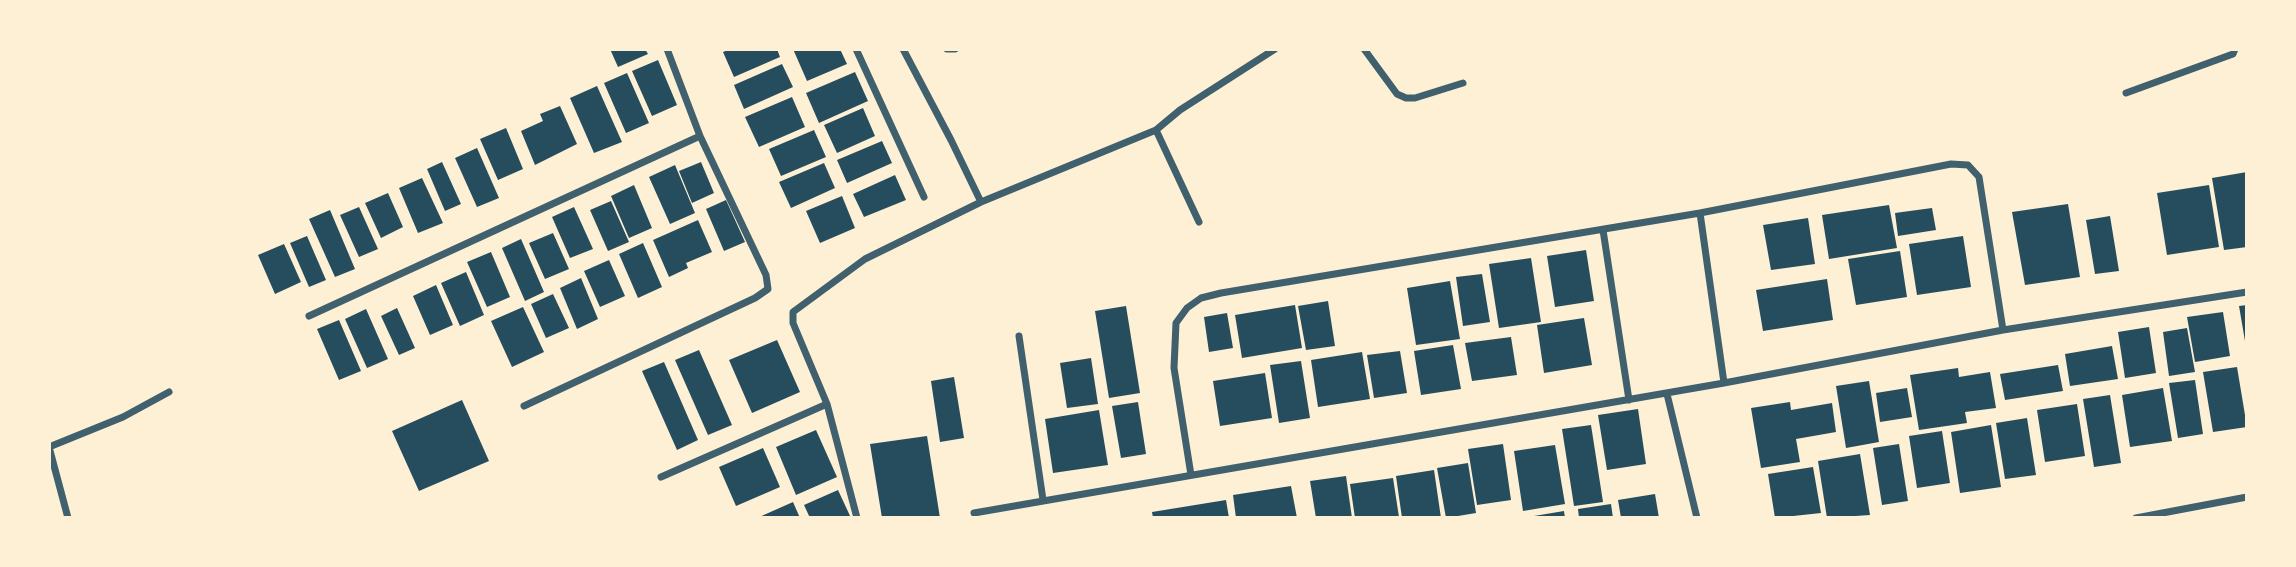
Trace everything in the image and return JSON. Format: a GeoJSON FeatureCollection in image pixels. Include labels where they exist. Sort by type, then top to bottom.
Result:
{"type":"FeatureCollection","features":[{"type":"Feature","properties":{"kind":"street"},"geometry":{"type":"LineString","coordinates":[[524,407],[755,298],[768,289],[766,275],[700,136],[667,49]]}},
{"type":"Feature","properties":{"kind":"street"},"geometry":{"type":"LineString","coordinates":[[856,49],[924,197]]}},
{"type":"Feature","properties":{"kind":"street"},"geometry":{"type":"LineString","coordinates":[[903,49],[981,202]]}},
{"type":"Feature","properties":{"kind":"street"},"geometry":{"type":"LineString","coordinates":[[947,49],[955,49]]}},
{"type":"Feature","properties":{"kind":"street"},"geometry":{"type":"LineString","coordinates":[[857,518],[827,404],[793,323],[793,312],[865,259],[981,202],[1156,130],[1181,110],[1275,49]]}},
{"type":"Feature","properties":{"kind":"street"},"geometry":{"type":"LineString","coordinates":[[1364,49],[1397,94],[1406,98],[1415,98],[1463,83]]}},
{"type":"Feature","properties":{"kind":"street"},"geometry":{"type":"LineString","coordinates":[[2126,93],[2233,54],[2235,49]]}},
{"type":"Feature","properties":{"kind":"street"},"geometry":{"type":"LineString","coordinates":[[1156,130],[1199,222]]}},
{"type":"Feature","properties":{"kind":"street"},"geometry":{"type":"LineString","coordinates":[[309,316],[700,136]]}},
{"type":"Feature","properties":{"kind":"street"},"geometry":{"type":"LineString","coordinates":[[1191,475],[1174,368],[1176,323],[1187,308],[1201,299],[1221,293],[1700,213],[1951,164],[1968,165],[1979,177],[2003,330]]}},
{"type":"Feature","properties":{"kind":"street"},"geometry":{"type":"LineString","coordinates":[[1700,213],[1724,383]]}},
{"type":"Feature","properties":{"kind":"street"},"geometry":{"type":"LineString","coordinates":[[1603,230],[1629,400]]}},
{"type":"Feature","properties":{"kind":"street"},"geometry":{"type":"LineString","coordinates":[[974,513],[1667,394],[2003,330],[2247,292]]}},
{"type":"Feature","properties":{"kind":"street"},"geometry":{"type":"LineString","coordinates":[[1019,336],[1043,500]]}},
{"type":"Feature","properties":{"kind":"street"},"geometry":{"type":"LineString","coordinates":[[68,518],[49,447],[123,417],[169,392]]}},
{"type":"Feature","properties":{"kind":"street"},"geometry":{"type":"LineString","coordinates":[[1667,394],[1698,518]]}},
{"type":"Feature","properties":{"kind":"street"},"geometry":{"type":"LineString","coordinates":[[661,477],[827,404]]}},
{"type":"Feature","properties":{"kind":"street"},"geometry":{"type":"LineString","coordinates":[[49,477],[58,474]]}},
{"type":"Feature","properties":{"kind":"street"},"geometry":{"type":"LineString","coordinates":[[2137,518],[2247,498]]}},
{"type":"Feature","properties":{"kind":"building"},"geometry":{"type":"Polygon","coordinates":[[[610,49],[645,49],[648,54],[618,67],[610,49]]]}},
{"type":"Feature","properties":{"kind":"building"},"geometry":{"type":"Polygon","coordinates":[[[731,49],[777,49],[780,57],[734,77],[723,52],[731,49]]]}},
{"type":"Feature","properties":{"kind":"building"},"geometry":{"type":"Polygon","coordinates":[[[793,49],[840,49],[847,64],[807,81],[793,49]]]}},
{"type":"Feature","properties":{"kind":"building"},"geometry":{"type":"Polygon","coordinates":[[[658,60],[677,105],[652,116],[632,71],[658,60]]]}},
{"type":"Feature","properties":{"kind":"building"},"geometry":{"type":"Polygon","coordinates":[[[782,64],[793,87],[744,109],[734,85],[782,64]]]}},
{"type":"Feature","properties":{"kind":"building"},"geometry":{"type":"Polygon","coordinates":[[[855,72],[868,101],[819,123],[806,93],[855,72]]]}},
{"type":"Feature","properties":{"kind":"building"},"geometry":{"type":"Polygon","coordinates":[[[627,73],[649,123],[626,133],[604,83],[627,73]]]}},
{"type":"Feature","properties":{"kind":"building"},"geometry":{"type":"Polygon","coordinates":[[[597,86],[622,142],[594,153],[570,98],[597,86]]]}},
{"type":"Feature","properties":{"kind":"building"},"geometry":{"type":"Polygon","coordinates":[[[792,97],[805,127],[759,147],[745,117],[792,97]]]}},
{"type":"Feature","properties":{"kind":"building"},"geometry":{"type":"Polygon","coordinates":[[[560,106],[577,144],[535,165],[521,131],[543,121],[540,114],[560,106]]]}},
{"type":"Feature","properties":{"kind":"building"},"geometry":{"type":"Polygon","coordinates":[[[863,108],[875,136],[837,153],[824,125],[863,108]]]}},
{"type":"Feature","properties":{"kind":"building"},"geometry":{"type":"Polygon","coordinates":[[[506,128],[523,169],[498,180],[480,139],[506,128]]]}},
{"type":"Feature","properties":{"kind":"building"},"geometry":{"type":"Polygon","coordinates":[[[814,130],[826,157],[781,176],[769,149],[814,130]]]}},
{"type":"Feature","properties":{"kind":"building"},"geometry":{"type":"Polygon","coordinates":[[[882,141],[892,163],[847,183],[837,160],[882,141]]]}},
{"type":"Feature","properties":{"kind":"building"},"geometry":{"type":"Polygon","coordinates":[[[477,148],[499,198],[477,207],[455,158],[477,148]]]}},
{"type":"Feature","properties":{"kind":"building"},"geometry":{"type":"Polygon","coordinates":[[[442,162],[461,204],[445,211],[427,169],[442,162]]]}},
{"type":"Feature","properties":{"kind":"building"},"geometry":{"type":"Polygon","coordinates":[[[701,162],[714,193],[692,203],[679,171],[701,162]]]}},
{"type":"Feature","properties":{"kind":"building"},"geometry":{"type":"Polygon","coordinates":[[[824,163],[835,188],[791,208],[779,182],[824,163]]]}},
{"type":"Feature","properties":{"kind":"building"},"geometry":{"type":"Polygon","coordinates":[[[675,165],[695,213],[670,224],[649,177],[675,165]]]}},
{"type":"Feature","properties":{"kind":"building"},"geometry":{"type":"Polygon","coordinates":[[[2247,172],[2247,247],[2224,250],[2212,178],[2247,172]]]}},
{"type":"Feature","properties":{"kind":"building"},"geometry":{"type":"Polygon","coordinates":[[[895,175],[906,200],[864,217],[853,194],[895,175]]]}},
{"type":"Feature","properties":{"kind":"building"},"geometry":{"type":"Polygon","coordinates":[[[422,178],[443,223],[418,233],[399,188],[422,178]]]}},
{"type":"Feature","properties":{"kind":"building"},"geometry":{"type":"Polygon","coordinates":[[[634,185],[652,228],[629,238],[611,196],[634,185]]]}},
{"type":"Feature","properties":{"kind":"building"},"geometry":{"type":"Polygon","coordinates":[[[2209,185],[2219,247],[2167,255],[2157,193],[2209,185]]]}},
{"type":"Feature","properties":{"kind":"building"},"geometry":{"type":"Polygon","coordinates":[[[388,193],[403,227],[381,238],[365,203],[388,193]]]}},
{"type":"Feature","properties":{"kind":"building"},"geometry":{"type":"Polygon","coordinates":[[[842,196],[855,228],[820,243],[806,211],[842,196]]]}},
{"type":"Feature","properties":{"kind":"building"},"geometry":{"type":"Polygon","coordinates":[[[726,200],[745,242],[724,251],[706,209],[726,200]]]}},
{"type":"Feature","properties":{"kind":"building"},"geometry":{"type":"Polygon","coordinates":[[[611,201],[629,242],[608,251],[590,210],[611,201]]]}},
{"type":"Feature","properties":{"kind":"building"},"geometry":{"type":"Polygon","coordinates":[[[2068,204],[2080,277],[2025,285],[2012,212],[2068,204]]]}},
{"type":"Feature","properties":{"kind":"building"},"geometry":{"type":"Polygon","coordinates":[[[1889,205],[1897,248],[1829,259],[1822,215],[1889,205]]]}},
{"type":"Feature","properties":{"kind":"building"},"geometry":{"type":"Polygon","coordinates":[[[359,207],[378,249],[359,257],[340,215],[359,207]]]}},
{"type":"Feature","properties":{"kind":"building"},"geometry":{"type":"Polygon","coordinates":[[[574,207],[593,249],[570,258],[552,217],[574,207]]]}},
{"type":"Feature","properties":{"kind":"building"},"geometry":{"type":"Polygon","coordinates":[[[1932,208],[1936,230],[1898,236],[1895,213],[1932,208]]]}},
{"type":"Feature","properties":{"kind":"building"},"geometry":{"type":"Polygon","coordinates":[[[330,210],[355,269],[335,277],[309,219],[330,210]]]}},
{"type":"Feature","properties":{"kind":"building"},"geometry":{"type":"Polygon","coordinates":[[[2110,216],[2119,271],[2095,274],[2086,220],[2110,216]]]}},
{"type":"Feature","properties":{"kind":"building"},"geometry":{"type":"Polygon","coordinates":[[[1808,218],[1815,264],[1771,270],[1763,225],[1808,218]]]}},
{"type":"Feature","properties":{"kind":"building"},"geometry":{"type":"Polygon","coordinates":[[[698,220],[712,252],[686,263],[688,268],[669,277],[653,240],[698,220]]]}},
{"type":"Feature","properties":{"kind":"building"},"geometry":{"type":"Polygon","coordinates":[[[553,233],[569,269],[545,279],[529,243],[553,233]]]}},
{"type":"Feature","properties":{"kind":"building"},"geometry":{"type":"Polygon","coordinates":[[[307,236],[326,280],[309,287],[290,243],[307,236]]]}},
{"type":"Feature","properties":{"kind":"building"},"geometry":{"type":"Polygon","coordinates":[[[1963,236],[1971,287],[1917,295],[1909,244],[1963,236]]]}},
{"type":"Feature","properties":{"kind":"building"},"geometry":{"type":"Polygon","coordinates":[[[521,239],[544,292],[525,301],[502,248],[521,239]]]}},
{"type":"Feature","properties":{"kind":"building"},"geometry":{"type":"Polygon","coordinates":[[[643,243],[662,287],[638,298],[619,254],[643,243]]]}},
{"type":"Feature","properties":{"kind":"building"},"geometry":{"type":"Polygon","coordinates":[[[284,244],[301,282],[275,294],[258,255],[284,244]]]}},
{"type":"Feature","properties":{"kind":"building"},"geometry":{"type":"Polygon","coordinates":[[[1586,250],[1594,301],[1555,307],[1547,256],[1586,250]]]}},
{"type":"Feature","properties":{"kind":"building"},"geometry":{"type":"Polygon","coordinates":[[[1900,251],[1907,297],[1856,305],[1848,259],[1900,251]]]}},
{"type":"Feature","properties":{"kind":"building"},"geometry":{"type":"Polygon","coordinates":[[[491,252],[510,297],[487,307],[467,262],[491,252]]]}},
{"type":"Feature","properties":{"kind":"building"},"geometry":{"type":"Polygon","coordinates":[[[1531,258],[1541,322],[1499,328],[1489,264],[1531,258]]]}},
{"type":"Feature","properties":{"kind":"building"},"geometry":{"type":"Polygon","coordinates":[[[609,260],[625,296],[600,307],[584,271],[609,260]]]}},
{"type":"Feature","properties":{"kind":"building"},"geometry":{"type":"Polygon","coordinates":[[[466,272],[484,315],[460,326],[441,283],[466,272]]]}},
{"type":"Feature","properties":{"kind":"building"},"geometry":{"type":"Polygon","coordinates":[[[1482,274],[1490,322],[1463,326],[1456,277],[1482,274]]]}},
{"type":"Feature","properties":{"kind":"building"},"geometry":{"type":"Polygon","coordinates":[[[581,278],[598,319],[577,329],[560,288],[581,278]]]}},
{"type":"Feature","properties":{"kind":"building"},"geometry":{"type":"Polygon","coordinates":[[[1827,279],[1833,320],[1763,331],[1756,290],[1827,279]]]}},
{"type":"Feature","properties":{"kind":"building"},"geometry":{"type":"Polygon","coordinates":[[[1450,281],[1460,339],[1416,345],[1407,288],[1450,281]]]}},
{"type":"Feature","properties":{"kind":"building"},"geometry":{"type":"Polygon","coordinates":[[[436,285],[453,325],[430,335],[413,296],[436,285]]]}},
{"type":"Feature","properties":{"kind":"building"},"geometry":{"type":"Polygon","coordinates":[[[553,294],[569,328],[546,338],[531,304],[553,294]]]}},
{"type":"Feature","properties":{"kind":"building"},"geometry":{"type":"Polygon","coordinates":[[[1328,301],[1335,346],[1306,350],[1298,306],[1328,301]]]}},
{"type":"Feature","properties":{"kind":"building"},"geometry":{"type":"Polygon","coordinates":[[[1295,305],[1302,348],[1242,358],[1235,315],[1295,305]]]}},
{"type":"Feature","properties":{"kind":"building"},"geometry":{"type":"Polygon","coordinates":[[[2247,305],[2247,347],[2246,347],[2239,306],[2247,305]]]}},
{"type":"Feature","properties":{"kind":"building"},"geometry":{"type":"Polygon","coordinates":[[[1126,306],[1140,393],[1109,398],[1095,311],[1126,306]]]}},
{"type":"Feature","properties":{"kind":"building"},"geometry":{"type":"Polygon","coordinates":[[[523,307],[544,352],[512,367],[491,321],[523,307]]]}},
{"type":"Feature","properties":{"kind":"building"},"geometry":{"type":"Polygon","coordinates":[[[397,308],[415,348],[399,355],[381,316],[397,308]]]}},
{"type":"Feature","properties":{"kind":"building"},"geometry":{"type":"Polygon","coordinates":[[[366,309],[388,359],[367,368],[345,319],[366,309]]]}},
{"type":"Feature","properties":{"kind":"building"},"geometry":{"type":"Polygon","coordinates":[[[2223,312],[2230,356],[2195,362],[2187,317],[2223,312]]]}},
{"type":"Feature","properties":{"kind":"building"},"geometry":{"type":"Polygon","coordinates":[[[1227,313],[1233,348],[1209,352],[1204,317],[1227,313]]]}},
{"type":"Feature","properties":{"kind":"building"},"geometry":{"type":"Polygon","coordinates":[[[1584,318],[1592,365],[1544,373],[1537,325],[1584,318]]]}},
{"type":"Feature","properties":{"kind":"building"},"geometry":{"type":"Polygon","coordinates":[[[339,320],[361,371],[339,380],[317,329],[339,320]]]}},
{"type":"Feature","properties":{"kind":"building"},"geometry":{"type":"Polygon","coordinates":[[[2149,327],[2156,373],[2125,378],[2118,332],[2149,327]]]}},
{"type":"Feature","properties":{"kind":"building"},"geometry":{"type":"Polygon","coordinates":[[[2187,328],[2195,372],[2169,376],[2163,332],[2187,328]]]}},
{"type":"Feature","properties":{"kind":"building"},"geometry":{"type":"Polygon","coordinates":[[[1511,337],[1517,375],[1472,381],[1465,343],[1511,337]]]}},
{"type":"Feature","properties":{"kind":"building"},"geometry":{"type":"Polygon","coordinates":[[[777,340],[800,392],[752,413],[729,360],[777,340]]]}},
{"type":"Feature","properties":{"kind":"building"},"geometry":{"type":"Polygon","coordinates":[[[1453,345],[1461,389],[1421,395],[1414,351],[1453,345]]]}},
{"type":"Feature","properties":{"kind":"building"},"geometry":{"type":"Polygon","coordinates":[[[2112,346],[2118,379],[2070,386],[2065,354],[2112,346]]]}},
{"type":"Feature","properties":{"kind":"building"},"geometry":{"type":"Polygon","coordinates":[[[699,350],[732,425],[708,435],[675,360],[699,350]]]}},
{"type":"Feature","properties":{"kind":"building"},"geometry":{"type":"Polygon","coordinates":[[[1400,351],[1407,393],[1374,398],[1367,355],[1400,351]]]}},
{"type":"Feature","properties":{"kind":"building"},"geometry":{"type":"Polygon","coordinates":[[[1362,352],[1370,399],[1318,407],[1311,360],[1362,352]]]}},
{"type":"Feature","properties":{"kind":"building"},"geometry":{"type":"Polygon","coordinates":[[[1091,358],[1098,404],[1067,408],[1060,363],[1091,358]]]}},
{"type":"Feature","properties":{"kind":"building"},"geometry":{"type":"Polygon","coordinates":[[[1301,361],[1310,418],[1279,423],[1270,365],[1301,361]]]}},
{"type":"Feature","properties":{"kind":"building"},"geometry":{"type":"Polygon","coordinates":[[[664,362],[698,440],[677,450],[642,371],[664,362]]]}},
{"type":"Feature","properties":{"kind":"building"},"geometry":{"type":"Polygon","coordinates":[[[2058,365],[2063,391],[2005,400],[2000,374],[2058,365]]]}},
{"type":"Feature","properties":{"kind":"building"},"geometry":{"type":"Polygon","coordinates":[[[2237,367],[2247,427],[2213,432],[2203,372],[2237,367]]]}},
{"type":"Feature","properties":{"kind":"building"},"geometry":{"type":"Polygon","coordinates":[[[1958,368],[1959,377],[1990,372],[1996,408],[1965,412],[1967,423],[1919,430],[1910,375],[1958,368]]]}},
{"type":"Feature","properties":{"kind":"building"},"geometry":{"type":"Polygon","coordinates":[[[1265,373],[1272,418],[1220,426],[1213,381],[1265,373]]]}},
{"type":"Feature","properties":{"kind":"building"},"geometry":{"type":"Polygon","coordinates":[[[954,377],[964,438],[940,442],[931,381],[954,377]]]}},
{"type":"Feature","properties":{"kind":"building"},"geometry":{"type":"Polygon","coordinates":[[[2195,380],[2203,434],[2178,438],[2169,383],[2195,380]]]}},
{"type":"Feature","properties":{"kind":"building"},"geometry":{"type":"Polygon","coordinates":[[[1869,381],[1879,442],[1846,448],[1836,386],[1869,381]]]}},
{"type":"Feature","properties":{"kind":"building"},"geometry":{"type":"Polygon","coordinates":[[[1907,388],[1912,417],[1880,422],[1876,393],[1907,388]]]}},
{"type":"Feature","properties":{"kind":"building"},"geometry":{"type":"Polygon","coordinates":[[[2163,388],[2172,441],[2130,447],[2122,395],[2163,388]]]}},
{"type":"Feature","properties":{"kind":"building"},"geometry":{"type":"Polygon","coordinates":[[[2110,395],[2121,463],[2094,467],[2083,399],[2110,395]]]}},
{"type":"Feature","properties":{"kind":"building"},"geometry":{"type":"Polygon","coordinates":[[[462,400],[489,461],[419,491],[392,431],[462,400]]]}},
{"type":"Feature","properties":{"kind":"building"},"geometry":{"type":"Polygon","coordinates":[[[1138,402],[1146,454],[1121,458],[1112,406],[1138,402]]]}},
{"type":"Feature","properties":{"kind":"building"},"geometry":{"type":"Polygon","coordinates":[[[1790,402],[1791,410],[1832,403],[1836,432],[1796,439],[1800,462],[1761,468],[1751,408],[1790,402]]]}},
{"type":"Feature","properties":{"kind":"building"},"geometry":{"type":"Polygon","coordinates":[[[2077,404],[2085,456],[2045,462],[2037,410],[2077,404]]]}},
{"type":"Feature","properties":{"kind":"building"},"geometry":{"type":"Polygon","coordinates":[[[1638,409],[1646,464],[1607,470],[1598,415],[1638,409]]]}},
{"type":"Feature","properties":{"kind":"building"},"geometry":{"type":"Polygon","coordinates":[[[1099,410],[1108,465],[1053,473],[1045,419],[1099,410]]]}},
{"type":"Feature","properties":{"kind":"building"},"geometry":{"type":"Polygon","coordinates":[[[2027,418],[2036,475],[2005,479],[1996,423],[2027,418]]]}},
{"type":"Feature","properties":{"kind":"building"},"geometry":{"type":"Polygon","coordinates":[[[1591,425],[1603,502],[1574,506],[1562,429],[1591,425]]]}},
{"type":"Feature","properties":{"kind":"building"},"geometry":{"type":"Polygon","coordinates":[[[1991,425],[2001,487],[1960,493],[1951,432],[1991,425]]]}},
{"type":"Feature","properties":{"kind":"building"},"geometry":{"type":"Polygon","coordinates":[[[816,430],[837,477],[796,495],[776,447],[816,430]]]}},
{"type":"Feature","properties":{"kind":"building"},"geometry":{"type":"Polygon","coordinates":[[[1942,431],[1950,483],[1917,488],[1909,436],[1942,431]]]}},
{"type":"Feature","properties":{"kind":"building"},"geometry":{"type":"Polygon","coordinates":[[[927,436],[940,518],[882,518],[870,444],[927,436]]]}},
{"type":"Feature","properties":{"kind":"building"},"geometry":{"type":"Polygon","coordinates":[[[1503,444],[1511,500],[1477,505],[1468,449],[1503,444]]]}},
{"type":"Feature","properties":{"kind":"building"},"geometry":{"type":"Polygon","coordinates":[[[1899,444],[1908,501],[1882,505],[1873,448],[1899,444]]]}},
{"type":"Feature","properties":{"kind":"building"},"geometry":{"type":"Polygon","coordinates":[[[1555,445],[1565,504],[1523,511],[1514,451],[1555,445]]]}},
{"type":"Feature","properties":{"kind":"building"},"geometry":{"type":"Polygon","coordinates":[[[763,448],[780,487],[736,506],[719,467],[763,448]]]}},
{"type":"Feature","properties":{"kind":"building"},"geometry":{"type":"Polygon","coordinates":[[[1860,454],[1870,515],[1827,518],[1818,461],[1860,454]]]}},
{"type":"Feature","properties":{"kind":"building"},"geometry":{"type":"Polygon","coordinates":[[[1468,463],[1476,513],[1446,518],[1437,468],[1468,463]]]}},
{"type":"Feature","properties":{"kind":"building"},"geometry":{"type":"Polygon","coordinates":[[[1813,467],[1821,513],[1775,518],[1768,474],[1813,467]]]}},
{"type":"Feature","properties":{"kind":"building"},"geometry":{"type":"Polygon","coordinates":[[[1434,470],[1441,518],[1402,518],[1396,476],[1434,470]]]}},
{"type":"Feature","properties":{"kind":"building"},"geometry":{"type":"Polygon","coordinates":[[[1346,476],[1352,518],[1316,518],[1310,481],[1346,476]]]}},
{"type":"Feature","properties":{"kind":"building"},"geometry":{"type":"Polygon","coordinates":[[[1393,478],[1399,517],[1355,518],[1350,484],[1393,478]]]}},
{"type":"Feature","properties":{"kind":"building"},"geometry":{"type":"Polygon","coordinates":[[[1291,486],[1297,518],[1236,518],[1233,495],[1291,486]]]}},
{"type":"Feature","properties":{"kind":"building"},"geometry":{"type":"Polygon","coordinates":[[[838,490],[851,518],[810,518],[804,505],[838,490]]]}},
{"type":"Feature","properties":{"kind":"building"},"geometry":{"type":"Polygon","coordinates":[[[1655,494],[1659,518],[1621,518],[1618,500],[1655,494]]]}},
{"type":"Feature","properties":{"kind":"building"},"geometry":{"type":"Polygon","coordinates":[[[1226,500],[1229,518],[1153,518],[1152,512],[1226,500]]]}},
{"type":"Feature","properties":{"kind":"building"},"geometry":{"type":"Polygon","coordinates":[[[793,502],[800,518],[757,518],[793,502]]]}},
{"type":"Feature","properties":{"kind":"building"},"geometry":{"type":"Polygon","coordinates":[[[1611,504],[1613,518],[1579,518],[1578,509],[1611,504]]]}},
{"type":"Feature","properties":{"kind":"building"},"geometry":{"type":"Polygon","coordinates":[[[1564,511],[1565,518],[1534,516],[1564,511]]]}}]}
